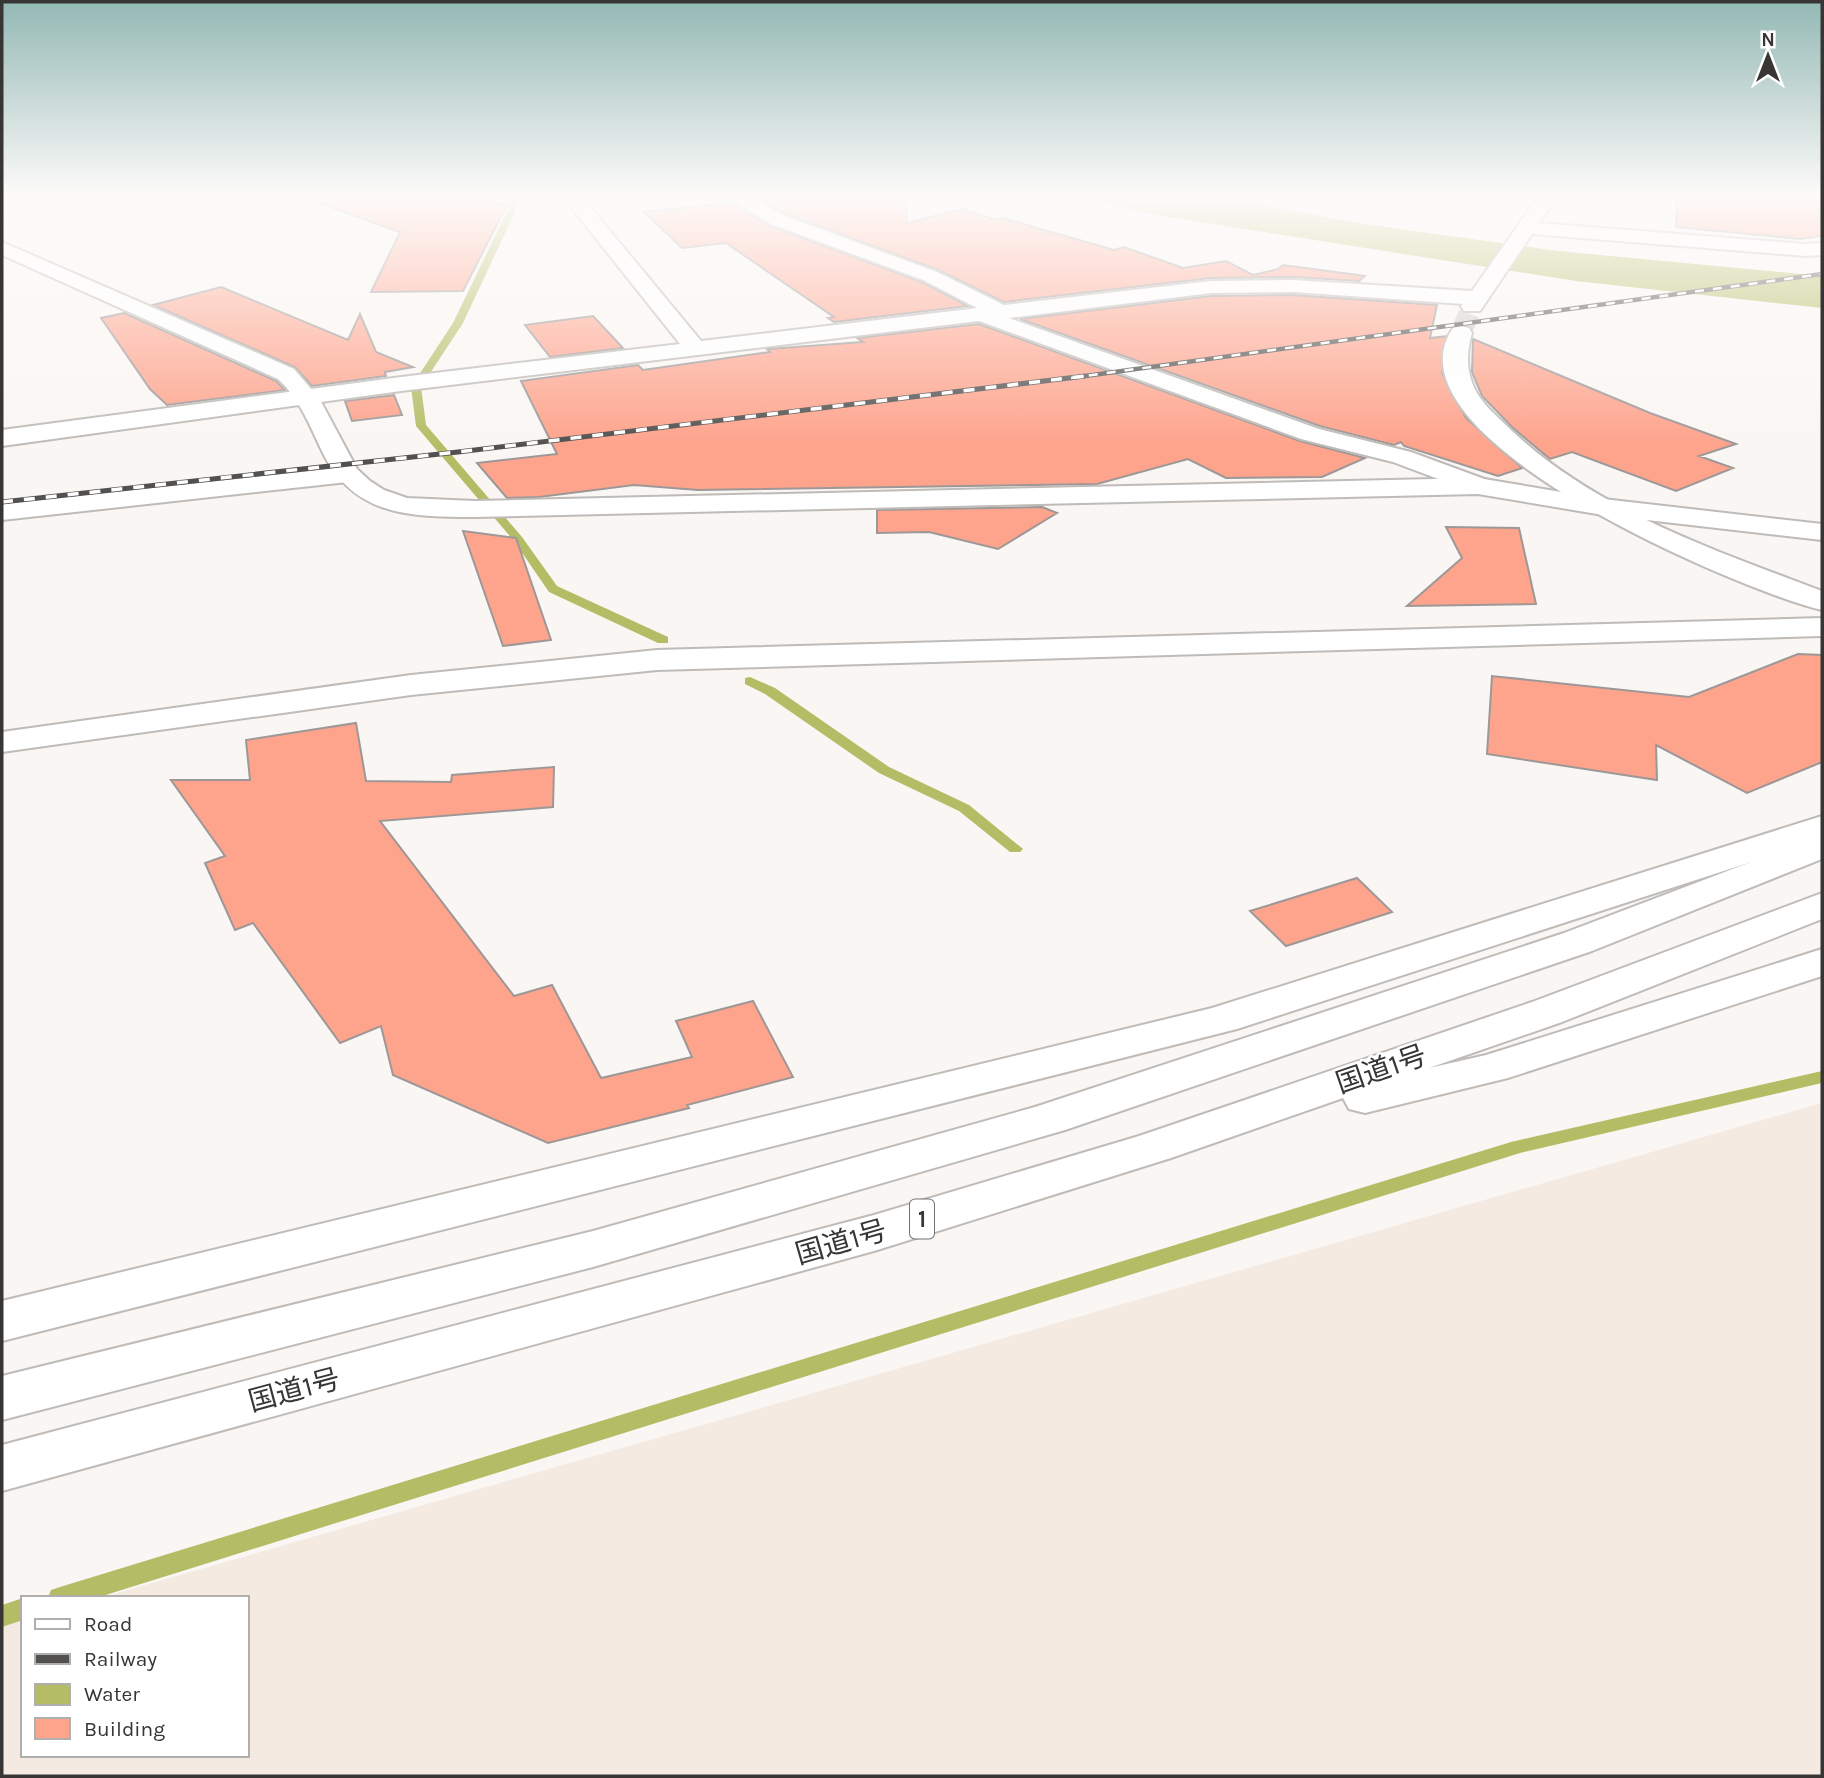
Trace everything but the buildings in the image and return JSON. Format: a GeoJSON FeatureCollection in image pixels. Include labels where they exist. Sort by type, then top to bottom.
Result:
{"type":"FeatureCollection","features":[{"type":"Feature","properties":{"kind":"main road"},"geometry":{"type":"LineString","coordinates":[[74,280],[286,374],[306,396],[348,475],[372,495],[394,504],[430,509],[475,509],[1478,486],[1603,507],[1822,532]]}},
{"type":"Feature","properties":{"kind":"main road"},"geometry":{"type":"LineString","coordinates":[[640,280],[695,348]]}},
{"type":"Feature","properties":{"kind":"main road"},"geometry":{"type":"LineString","coordinates":[[938,280],[991,314],[1310,434],[1402,457],[1478,486]]}},
{"type":"Feature","properties":{"kind":"main road"},"geometry":{"type":"LineString","coordinates":[[2,438],[430,380],[1247,285],[1478,296],[1490,280]]}},
{"type":"Feature","properties":{"kind":"main road"},"geometry":{"type":"LineString","coordinates":[[1461,333],[1455,349],[1457,368],[1467,397],[1523,454],[1603,507],[1674,544],[1822,601]]}},
{"type":"Feature","properties":{"kind":"main road"},"geometry":{"type":"LineString","coordinates":[[2,512],[348,475]]}},
{"type":"Feature","properties":{"kind":"main road"},"geometry":{"type":"LineString","coordinates":[[2,742],[412,684],[542,669],[657,660],[1822,627]]}},
{"type":"Feature","properties":{"kind":"main road"},"geometry":{"type":"LineString","coordinates":[[2,1321],[1222,1019],[1822,827]]}},
{"type":"Feature","properties":{"kind":"main road"},"geometry":{"type":"LineString","coordinates":[[2,1398],[593,1249],[1049,1119],[1578,942],[1822,846]]}},
{"type":"Feature","properties":{"kind":"main road","name":"国道1号"},"geometry":{"type":"LineString","coordinates":[[2,1468],[874,1234],[1155,1147],[1547,1012],[1822,905]]}},
{"type":"Feature","properties":{"kind":"main road"},"geometry":{"type":"LineString","coordinates":[[1155,1147],[1493,1068],[1822,962]]}},
{"type":"Feature","properties":{"kind":"shaded area"},"geometry":{"type":"Polygon","coordinates":[[[1822,1103],[1822,1776],[2,1776],[2,1626],[21,1621],[21,1757],[248,1757],[248,1596],[107,1596],[1822,1103]]]}},
{"type":"Feature","properties":{"kind":"water"},"geometry":{"type":"Polygon","coordinates":[[[1569,280],[1822,280],[1822,308],[1569,280]]]}},
{"type":"Feature","properties":{"kind":"waterway"},"geometry":{"type":"LineString","coordinates":[[478,280],[458,323],[416,387],[421,426],[518,539],[553,589],[663,640]]}},
{"type":"Feature","properties":{"kind":"waterway"},"geometry":{"type":"LineString","coordinates":[[750,681],[770,691],[884,770],[964,808],[1015,849]]}},
{"type":"Feature","properties":{"kind":"waterway"},"geometry":{"type":"LineString","coordinates":[[66,1596],[1518,1147],[1822,1077]]}},
{"type":"Feature","properties":{"kind":"waterway"},"geometry":{"type":"LineString","coordinates":[[2,1616],[21,1610]]}},
{"type":"Feature","properties":{"kind":"tunnel"},"geometry":{"type":"LineString","coordinates":[[1461,333],[1472,306]]}},
{"type":"Feature","properties":{"kind":"railway"},"geometry":{"type":"LineString","coordinates":[[1071,378],[1779,280]]}},
{"type":"Feature","properties":{"kind":"railway"},"geometry":{"type":"LineString","coordinates":[[2,502],[458,452],[1085,376]]}}]}
